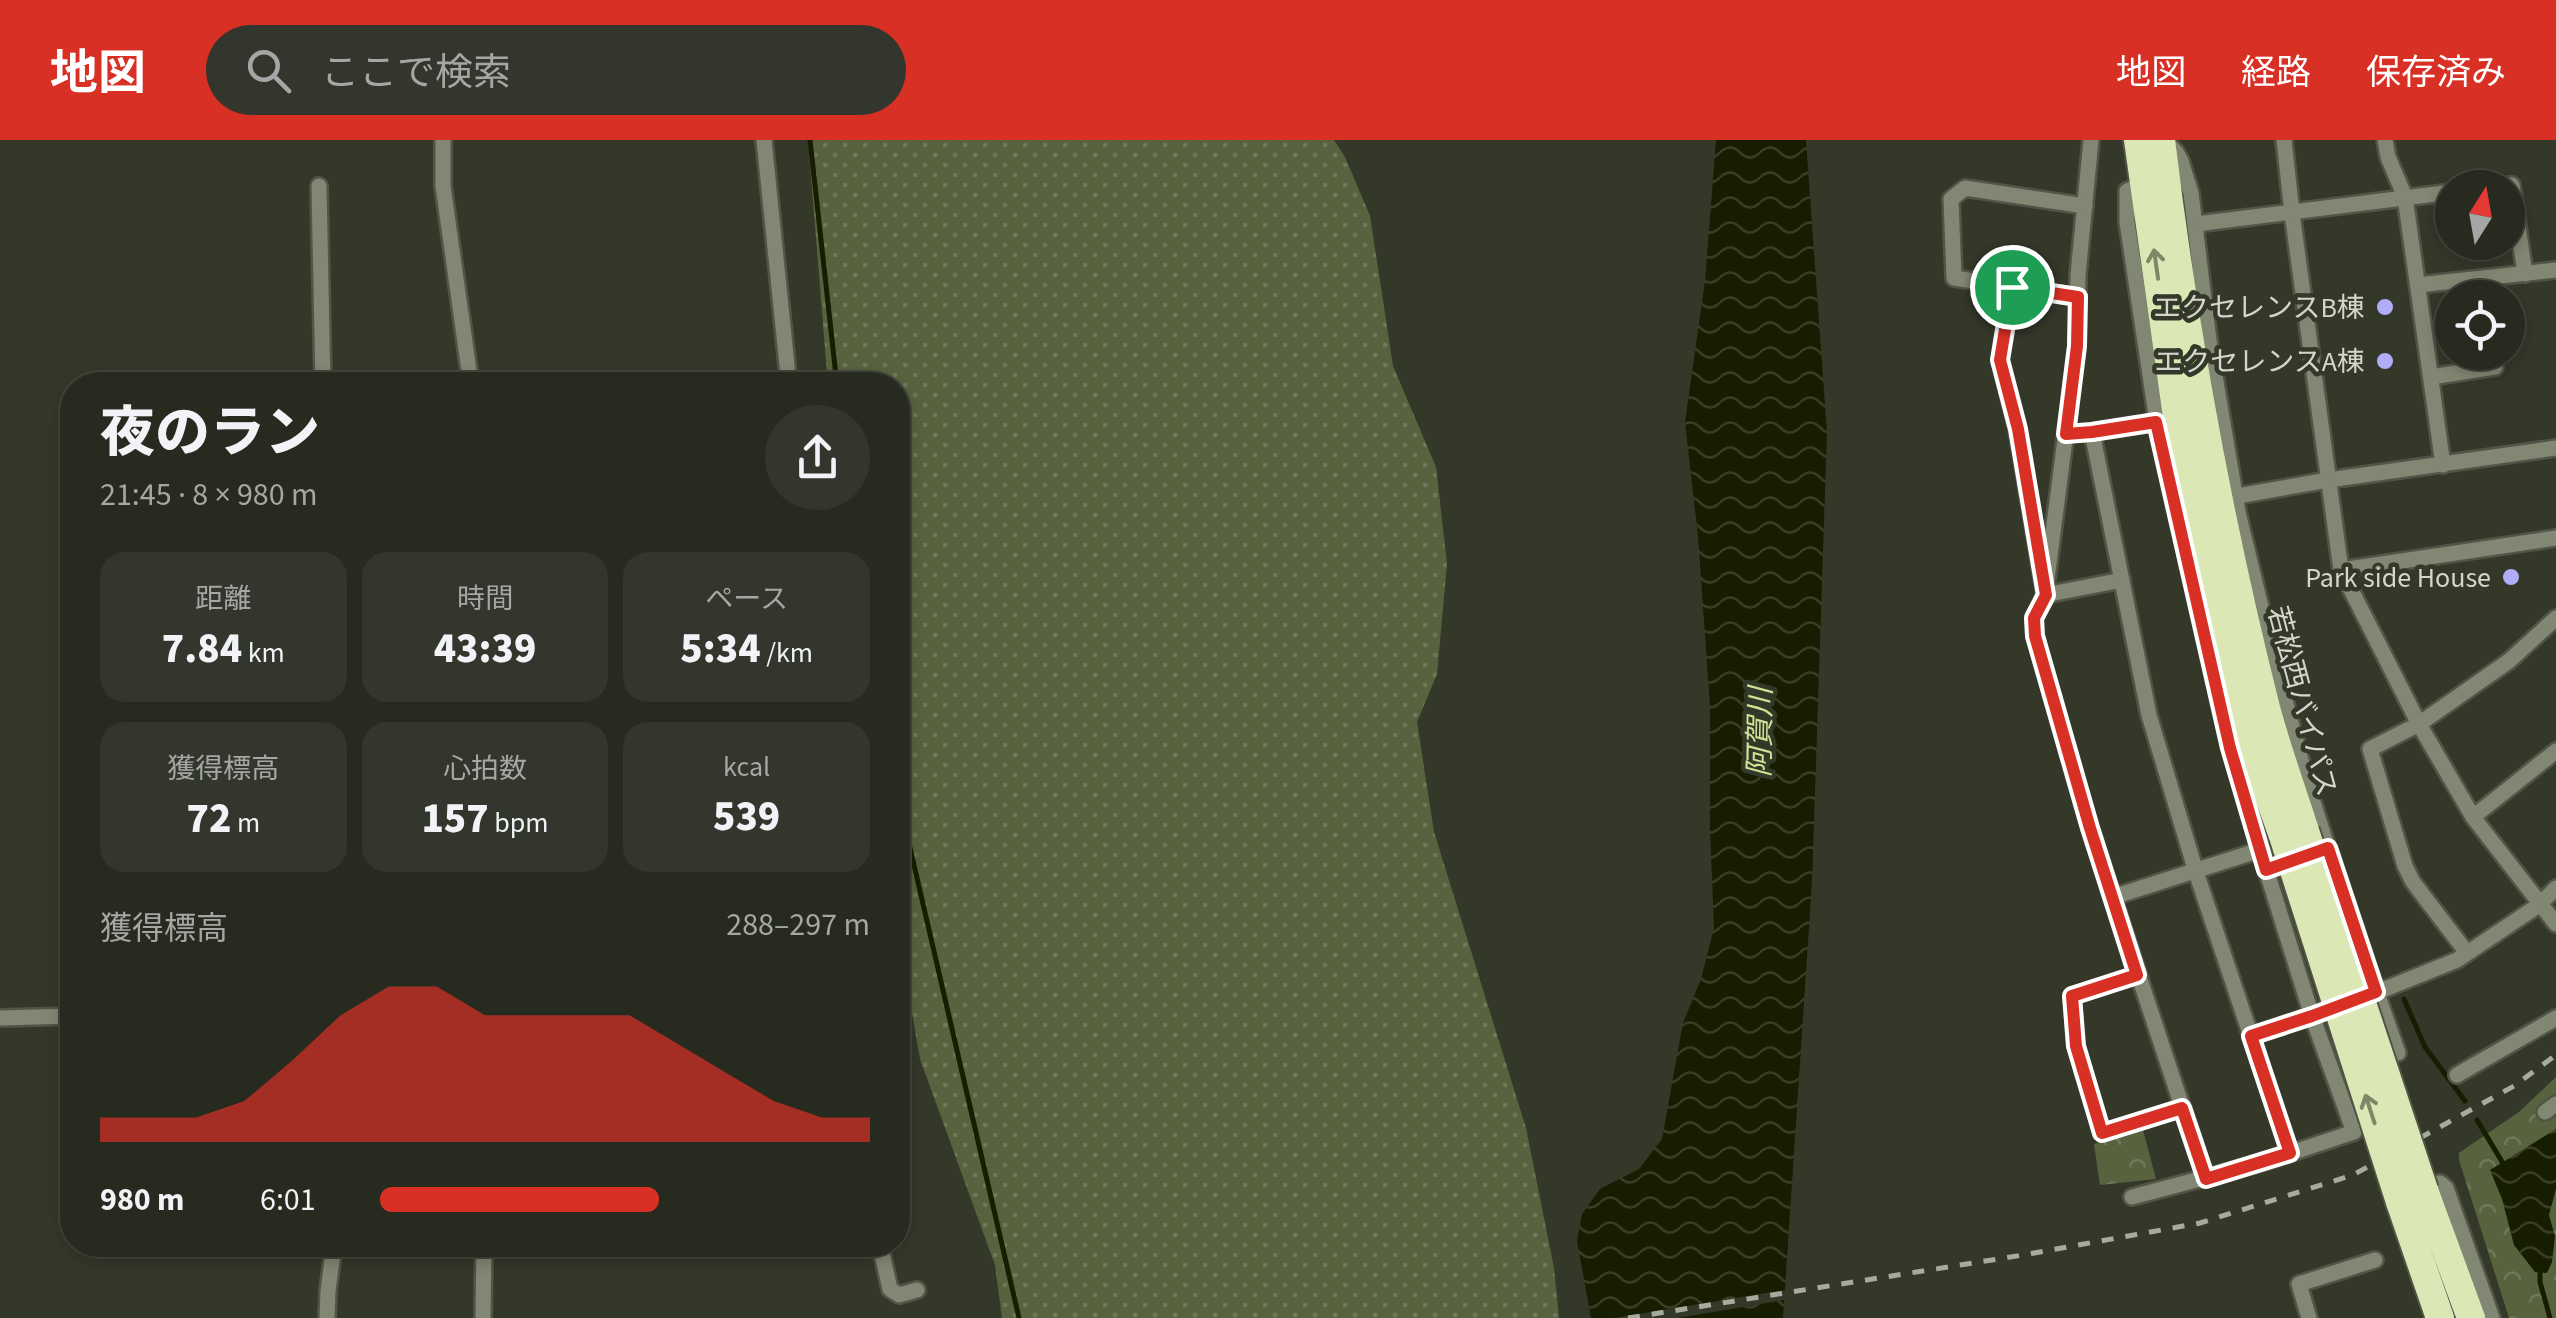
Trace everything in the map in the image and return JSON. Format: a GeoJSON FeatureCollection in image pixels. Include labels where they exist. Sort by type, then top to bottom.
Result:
{"type":"FeatureCollection","features":[{"type":"Feature","properties":{"kind":"highway","name":"若松西バイパス"},"geometry":{"type":"LineString","coordinates":[[2138,140],[2182,459],[2256,760],[2412,1196],[2471,1318]]}},
{"type":"Feature","properties":{"kind":"highway","name":"若松西バイパス"},"geometry":{"type":"LineString","coordinates":[[2162,140],[2191,343],[2218,489],[2267,710],[2282,839]]}},
{"type":"Feature","properties":{"kind":"highway","name":"若松西バイパス"},"geometry":{"type":"LineString","coordinates":[[2412,1196],[2440,1318]]}},
{"type":"Feature","properties":{"kind":"street"},"geometry":{"type":"LineString","coordinates":[[443,140],[443,186],[469,372]]}},
{"type":"Feature","properties":{"kind":"street"},"geometry":{"type":"LineString","coordinates":[[764,140],[788,372]]}},
{"type":"Feature","properties":{"kind":"street"},"geometry":{"type":"LineString","coordinates":[[2091,140],[2077,346],[2046,595],[2034,618],[2035,636],[2112,897],[2206,1179]]}},
{"type":"Feature","properties":{"kind":"street"},"geometry":{"type":"LineString","coordinates":[[2162,140],[2181,161],[2191,193],[2208,340],[2238,512],[2296,746],[2398,1053]]}},
{"type":"Feature","properties":{"kind":"street"},"geometry":{"type":"LineString","coordinates":[[2284,140],[2341,570],[2419,724],[2473,817],[2556,924]]}},
{"type":"Feature","properties":{"kind":"street"},"geometry":{"type":"LineString","coordinates":[[2385,140],[2404,197],[2443,465]]}},
{"type":"Feature","properties":{"kind":"street"},"geometry":{"type":"LineString","coordinates":[[2145,183],[2127,191],[2127,222],[2156,422],[2230,748],[2282,839]]}},
{"type":"Feature","properties":{"kind":"street"},"geometry":{"type":"LineString","coordinates":[[319,186],[323,372]]}},
{"type":"Feature","properties":{"kind":"street"},"geometry":{"type":"LineString","coordinates":[[2078,297],[1954,278],[1951,199],[1965,188],[2085,206]]}},
{"type":"Feature","properties":{"kind":"street"},"geometry":{"type":"LineString","coordinates":[[2196,224],[2435,194]]}},
{"type":"Feature","properties":{"kind":"street"},"geometry":{"type":"LineString","coordinates":[[2523,260],[2525,274]]}},
{"type":"Feature","properties":{"kind":"street"},"geometry":{"type":"LineString","coordinates":[[2418,285],[2556,270]]}},
{"type":"Feature","properties":{"kind":"street"},"geometry":{"type":"LineString","coordinates":[[2012,287],[2000,360],[2018,429],[2046,595]]}},
{"type":"Feature","properties":{"kind":"street"},"geometry":{"type":"LineString","coordinates":[[2430,377],[2475,370]]}},
{"type":"Feature","properties":{"kind":"street"},"geometry":{"type":"LineString","coordinates":[[2066,434],[2156,422]]}},
{"type":"Feature","properties":{"kind":"street"},"geometry":{"type":"LineString","coordinates":[[2092,432],[2149,715],[2196,872],[2290,1153]]}},
{"type":"Feature","properties":{"kind":"street"},"geometry":{"type":"LineString","coordinates":[[2244,495],[2556,448]]}},
{"type":"Feature","properties":{"kind":"street"},"geometry":{"type":"LineString","coordinates":[[2341,570],[2556,538]]}},
{"type":"Feature","properties":{"kind":"street"},"geometry":{"type":"LineString","coordinates":[[2046,595],[2122,580]]}},
{"type":"Feature","properties":{"kind":"street"},"geometry":{"type":"LineString","coordinates":[[2467,953],[2405,866],[2370,749],[2419,724],[2509,661],[2556,618]]}},
{"type":"Feature","properties":{"kind":"street"},"geometry":{"type":"LineString","coordinates":[[2473,817],[2556,751]]}},
{"type":"Feature","properties":{"kind":"street"},"geometry":{"type":"LineString","coordinates":[[2132,1197],[2206,1179],[2354,1132],[2266,870],[2282,839]]}},
{"type":"Feature","properties":{"kind":"street"},"geometry":{"type":"LineString","coordinates":[[2112,897],[2196,872],[2282,839]]}},
{"type":"Feature","properties":{"kind":"street"},"geometry":{"type":"LineString","coordinates":[[2266,870],[2328,848]]}},
{"type":"Feature","properties":{"kind":"street"},"geometry":{"type":"LineString","coordinates":[[2251,1036],[2456,960],[2556,888]]}},
{"type":"Feature","properties":{"kind":"street"},"geometry":{"type":"LineString","coordinates":[[2137,975],[2072,996],[2076,1046],[2102,1133],[2182,1108]]}},
{"type":"Feature","properties":{"kind":"street"},"geometry":{"type":"LineString","coordinates":[[0,1018],[60,1016]]}},
{"type":"Feature","properties":{"kind":"street"},"geometry":{"type":"LineString","coordinates":[[2457,1075],[2556,1018]]}},
{"type":"Feature","properties":{"kind":"street"},"geometry":{"type":"LineString","coordinates":[[2429,1318],[2390,1206],[2394,1194],[2440,1184],[2446,1188],[2492,1318]]}},
{"type":"Feature","properties":{"kind":"street"},"geometry":{"type":"LineString","coordinates":[[327,1318],[332,1257]]}},
{"type":"Feature","properties":{"kind":"street"},"geometry":{"type":"LineString","coordinates":[[484,1257],[484,1318]]}},
{"type":"Feature","properties":{"kind":"street"},"geometry":{"type":"LineString","coordinates":[[883,1257],[890,1288],[898,1296],[917,1290]]}},
{"type":"Feature","properties":{"kind":"street"},"geometry":{"type":"LineString","coordinates":[[2310,1318],[2299,1284],[2376,1260]]}},
{"type":"Feature","properties":{"kind":"green space"},"geometry":{"type":"Polygon","coordinates":[[[808,140],[1334,140],[1370,216],[1393,366],[1436,467],[1447,564],[1437,674],[1417,722],[1434,832],[1526,1128],[1554,1268],[1559,1318],[1002,1318],[995,1265],[920,1059],[910,1002],[910,372],[827,372],[808,140]]]}},
{"type":"Feature","properties":{"kind":"green space"},"geometry":{"type":"Polygon","coordinates":[[[2556,1077],[2556,1318],[2509,1318],[2459,1153],[2519,1112],[2556,1077]]]}},
{"type":"Feature","properties":{"kind":"green space"},"geometry":{"type":"Polygon","coordinates":[[[2143,1130],[2156,1179],[2100,1185],[2094,1144],[2143,1130]]]}},
{"type":"Feature","properties":{"kind":"water","name":"阿賀川"},"geometry":{"type":"Polygon","coordinates":[[[1716,140],[1806,140],[1827,432],[1812,882],[1783,1318],[1591,1318],[1577,1241],[1582,1214],[1600,1189],[1639,1169],[1662,1139],[1683,1023],[1701,979],[1714,928],[1710,706],[1685,422],[1705,281],[1716,140]]]}},
{"type":"Feature","properties":{"kind":"water"},"geometry":{"type":"Polygon","coordinates":[[[2556,1129],[2556,1189],[2549,1215],[2555,1236],[2552,1262],[2547,1273],[2535,1272],[2514,1245],[2490,1170],[2556,1129]]]}},
{"type":"Feature","properties":{"kind":"pier"},"geometry":{"type":"Polygon","coordinates":[[[1791,1289],[1790,1299],[1678,1318],[1614,1318],[1791,1289]]]}},
{"type":"Feature","properties":{"kind":"waterway"},"geometry":{"type":"LineString","coordinates":[[810,140],[836,372]]}},
{"type":"Feature","properties":{"kind":"waterway"},"geometry":{"type":"LineString","coordinates":[[910,848],[1019,1318]]}},
{"type":"Feature","properties":{"kind":"waterway"},"geometry":{"type":"LineString","coordinates":[[2404,999],[2425,1047],[2465,1101]]}},
{"type":"Feature","properties":{"kind":"waterway"},"geometry":{"type":"LineString","coordinates":[[2477,1120],[2504,1165]]}},
{"type":"Feature","properties":{"kind":"waterway"},"geometry":{"type":"LineString","coordinates":[[2540,1267],[2550,1318]]}},
{"type":"Feature","properties":{"kind":"railway"},"geometry":{"type":"LineString","coordinates":[[1628,1318],[2200,1223],[2353,1175],[2514,1086],[2556,1055]]}},
{"type":"Feature","properties":{"kind":"place","name":"エクセレンスB棟"},"geometry":{"type":"Point","coordinates":[2385,307]}},
{"type":"Feature","properties":{"kind":"place","name":"エクセレンスA棟"},"geometry":{"type":"Point","coordinates":[2385,361]}},
{"type":"Feature","properties":{"kind":"place","name":"Park side House"},"geometry":{"type":"Point","coordinates":[2511,577]}},
{"type":"Feature","properties":{"kind":"route"},"geometry":{"type":"LineString","coordinates":[[2012,287],[2078,297],[2077,346],[2066,434],[2156,422],[2230,748],[2266,870],[2328,848],[2376,992],[2251,1036],[2290,1153],[2206,1179],[2182,1108],[2102,1133],[2076,1046],[2072,996],[2137,975],[2035,636],[2034,618],[2046,595],[2018,429],[2000,360],[2012,287]]}}]}
